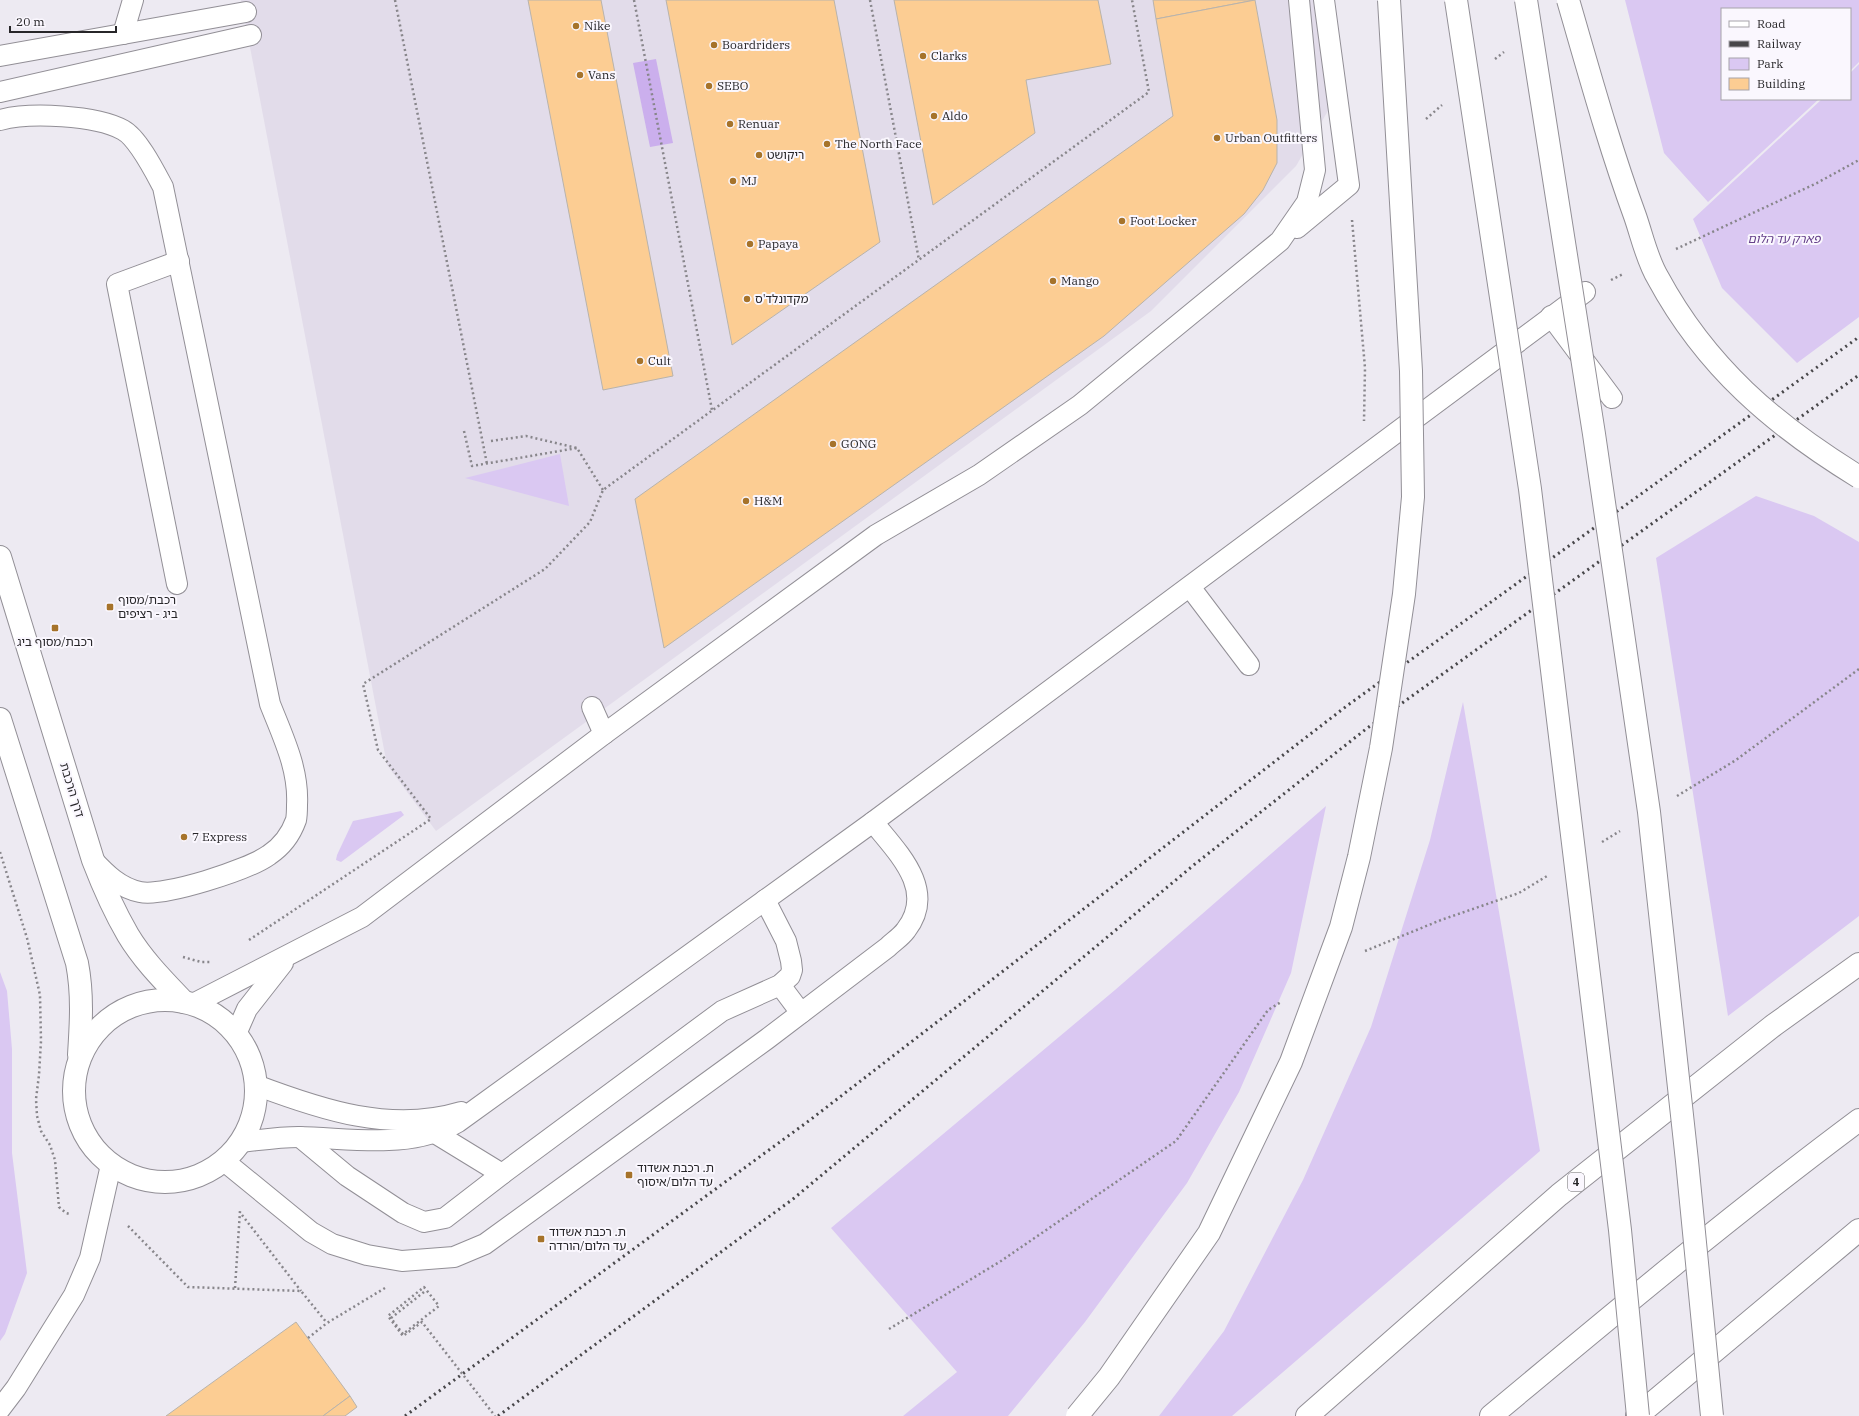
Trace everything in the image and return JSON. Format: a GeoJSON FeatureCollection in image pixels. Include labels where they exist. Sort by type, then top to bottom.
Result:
{"type":"FeatureCollection","features":[{"type":"Feature","properties":{"kind":"main road"},"geometry":{"type":"LineString","coordinates":[[1077,1416],[1109,1377],[1209,1233],[1291,1062],[1341,927],[1358,857],[1381,748],[1404,594],[1413,497],[1411,371],[1389,0]]}},
{"type":"Feature","properties":{"kind":"main road"},"geometry":{"type":"LineString","coordinates":[[1456,0],[1530,489],[1620,1230],[1638,1416]]}},
{"type":"Feature","properties":{"kind":"main road"},"geometry":{"type":"LineString","coordinates":[[1526,0],[1595,442],[1649,812],[1688,1161],[1712,1416]]}},
{"type":"Feature","properties":{"kind":"main road"},"geometry":{"type":"LineString","coordinates":[[1568,0],[1617,168],[1657,277],[1701,346],[1724,371],[1782,425],[1859,477]]}},
{"type":"Feature","properties":{"kind":"main road","name":"דרך הרכבת"},"geometry":{"type":"LineString","coordinates":[[0,557],[93,860],[109,900],[129,936],[145,958],[188,1003]]}},
{"type":"Feature","properties":{"kind":"main road"},"geometry":{"type":"LineString","coordinates":[[0,719],[77,963],[81,983],[82,1006],[78,1062],[74,1091],[78,1118],[91,1144],[111,1165],[137,1178],[166,1182],[194,1178],[209,1171],[224,1161],[241,1142],[253,1115],[256,1085],[250,1058],[236,1034],[217,1016],[188,1003],[157,1000],[132,1006],[119,1012],[98,1028],[90,1039],[78,1062]]}},
{"type":"Feature","properties":{"kind":"main road","name":"4"},"geometry":{"type":"LineString","coordinates":[[1307,1416],[1559,1195],[1774,1025],[1859,964]]}},
{"type":"Feature","properties":{"kind":"main road"},"geometry":{"type":"LineString","coordinates":[[1491,1416],[1781,1178],[1859,1120]]}},
{"type":"Feature","properties":{"kind":"main road"},"geometry":{"type":"LineString","coordinates":[[1638,1416],[1859,1230]]}},
{"type":"Feature","properties":{"kind":"lane"},"geometry":{"type":"LineString","coordinates":[[123,34],[133,0]]}},
{"type":"Feature","properties":{"kind":"lane"},"geometry":{"type":"LineString","coordinates":[[1280,241],[1307,202],[1315,170],[1298,0]]}},
{"type":"Feature","properties":{"kind":"lane"},"geometry":{"type":"LineString","coordinates":[[188,1003],[290,955],[362,917],[604,734],[876,536],[979,475],[1080,405],[1349,185],[1324,0]]}},
{"type":"Feature","properties":{"kind":"lane"},"geometry":{"type":"LineString","coordinates":[[0,56],[246,12]]}},
{"type":"Feature","properties":{"kind":"lane"},"geometry":{"type":"LineString","coordinates":[[0,92],[251,35]]}},
{"type":"Feature","properties":{"kind":"lane"},"geometry":{"type":"LineString","coordinates":[[0,120],[34,115],[97,121],[124,130],[145,154],[163,187],[270,704],[294,766],[298,792],[296,818],[285,840],[269,856],[244,868],[165,892],[151,894],[138,892],[125,887],[103,871],[93,860]]}},
{"type":"Feature","properties":{"kind":"lane"},"geometry":{"type":"LineString","coordinates":[[177,584],[117,284],[179,261]]}},
{"type":"Feature","properties":{"kind":"lane"},"geometry":{"type":"LineString","coordinates":[[241,1142],[300,1137],[376,1140],[406,1139],[436,1133],[458,1122],[873,822],[1584,292]]}},
{"type":"Feature","properties":{"kind":"lane"},"geometry":{"type":"LineString","coordinates":[[1551,316],[1612,398]]}},
{"type":"Feature","properties":{"kind":"lane"},"geometry":{"type":"LineString","coordinates":[[1190,587],[1249,665]]}},
{"type":"Feature","properties":{"kind":"lane"},"geometry":{"type":"LineString","coordinates":[[592,707],[604,734]]}},
{"type":"Feature","properties":{"kind":"lane"},"geometry":{"type":"LineString","coordinates":[[224,1161],[311,1232],[332,1244],[367,1255],[402,1261],[454,1257],[485,1244],[801,1013],[888,947],[906,931],[916,914],[919,895],[913,877],[901,857],[873,822]]}},
{"type":"Feature","properties":{"kind":"lane"},"geometry":{"type":"LineString","coordinates":[[300,1137],[364,1188],[403,1213],[424,1222],[445,1218],[722,1011],[780,985],[790,976],[792,970],[791,961],[786,941],[765,900]]}},
{"type":"Feature","properties":{"kind":"lane"},"geometry":{"type":"LineString","coordinates":[[236,1034],[251,1003],[273,972],[290,955]]}},
{"type":"Feature","properties":{"kind":"lane"},"geometry":{"type":"LineString","coordinates":[[780,985],[801,1013]]}},
{"type":"Feature","properties":{"kind":"lane"},"geometry":{"type":"LineString","coordinates":[[256,1085],[295,1099],[336,1111],[374,1119],[428,1119],[454,1114],[480,1106]]}},
{"type":"Feature","properties":{"kind":"lane"},"geometry":{"type":"LineString","coordinates":[[436,1133],[502,1174]]}},
{"type":"Feature","properties":{"kind":"lane"},"geometry":{"type":"LineString","coordinates":[[0,1409],[16,1388],[74,1295],[90,1258],[111,1165]]}},
{"type":"Feature","properties":{"kind":"path"},"geometry":{"type":"LineString","coordinates":[[395,0],[487,464]]}},
{"type":"Feature","properties":{"kind":"path"},"geometry":{"type":"LineString","coordinates":[[634,0],[712,410]]}},
{"type":"Feature","properties":{"kind":"path"},"geometry":{"type":"LineString","coordinates":[[870,0],[919,260]]}},
{"type":"Feature","properties":{"kind":"path"},"geometry":{"type":"LineString","coordinates":[[244,943],[431,819],[378,750],[364,684],[545,569],[590,522],[604,490],[1149,92],[1132,0]]}},
{"type":"Feature","properties":{"kind":"path"},"geometry":{"type":"LineString","coordinates":[[1669,253],[1817,183],[1859,160]]}},
{"type":"Feature","properties":{"kind":"path"},"geometry":{"type":"LineString","coordinates":[[1349,185],[1365,368],[1363,457]]}},
{"type":"Feature","properties":{"kind":"path"},"geometry":{"type":"LineString","coordinates":[[1584,292],[1627,272]]}},
{"type":"Feature","properties":{"kind":"path"},"geometry":{"type":"LineString","coordinates":[[464,431],[472,466],[577,448]]}},
{"type":"Feature","properties":{"kind":"path"},"geometry":{"type":"LineString","coordinates":[[491,441],[526,436],[577,448],[604,490]]}},
{"type":"Feature","properties":{"kind":"path"},"geometry":{"type":"LineString","coordinates":[[1675,797],[1736,760],[1859,669]]}},
{"type":"Feature","properties":{"kind":"path"},"geometry":{"type":"LineString","coordinates":[[1600,843],[1620,831]]}},
{"type":"Feature","properties":{"kind":"path"},"geometry":{"type":"LineString","coordinates":[[0,852],[27,938],[40,995],[41,1041],[40,1076],[36,1099],[37,1116],[41,1131],[50,1145],[55,1160],[59,1207],[66,1213],[76,1214]]}},
{"type":"Feature","properties":{"kind":"path"},"geometry":{"type":"LineString","coordinates":[[1362,952],[1441,920],[1519,893],[1552,872]]}},
{"type":"Feature","properties":{"kind":"path"},"geometry":{"type":"LineString","coordinates":[[177,955],[201,962],[213,962]]}},
{"type":"Feature","properties":{"kind":"path"},"geometry":{"type":"LineString","coordinates":[[889,1329],[1001,1261],[1176,1141],[1268,1010],[1282,1001]]}},
{"type":"Feature","properties":{"kind":"path"},"geometry":{"type":"LineString","coordinates":[[235,1288],[239,1212],[242,1208]]}},
{"type":"Feature","properties":{"kind":"path"},"geometry":{"type":"LineString","coordinates":[[239,1212],[327,1323]]}},
{"type":"Feature","properties":{"kind":"path"},"geometry":{"type":"LineString","coordinates":[[125,1223],[188,1287],[301,1291]]}},
{"type":"Feature","properties":{"kind":"path"},"geometry":{"type":"LineString","coordinates":[[308,1338],[327,1323],[389,1285]]}},
{"type":"Feature","properties":{"kind":"path"},"geometry":{"type":"LineString","coordinates":[[424,1292],[391,1318],[403,1334],[439,1306],[424,1287],[388,1316],[403,1336],[422,1322],[495,1416]]}},
{"type":"Feature","properties":{"kind":"shaded area"},"geometry":{"type":"Polygon","coordinates":[[[241,0],[1313,0],[1329,109],[1296,166],[1151,311],[436,831],[387,765],[241,0]]]}},
{"type":"Feature","properties":{"kind":"shaded area"},"geometry":{"type":"Polygon","coordinates":[[[656,59],[673,143],[650,147],[633,63],[656,59]]]}},
{"type":"Feature","properties":{"kind":"green space"},"geometry":{"type":"Polygon","coordinates":[[[1625,0],[1859,0],[1859,62],[1851,70],[1851,8],[1721,8],[1721,100],[1818,100],[1708,202],[1664,153],[1625,0]]]}},
{"type":"Feature","properties":{"kind":"green space","name":"פארק עד הלום"},"geometry":{"type":"Polygon","coordinates":[[[1859,64],[1859,317],[1797,363],[1722,288],[1693,219],[1821,100],[1851,100],[1851,72],[1859,64]]]}},
{"type":"Feature","properties":{"kind":"green space"},"geometry":{"type":"Polygon","coordinates":[[[560,454],[569,506],[465,478],[560,454]]]}},
{"type":"Feature","properties":{"kind":"green space"},"geometry":{"type":"Polygon","coordinates":[[[1756,496],[1814,516],[1859,542],[1859,916],[1728,1016],[1656,558],[1756,496]]]}},
{"type":"Feature","properties":{"kind":"green space"},"geometry":{"type":"Polygon","coordinates":[[[1463,702],[1540,1151],[1232,1416],[1159,1416],[1224,1331],[1303,1180],[1371,1027],[1430,840],[1463,702]]]}},
{"type":"Feature","properties":{"kind":"green space"},"geometry":{"type":"Polygon","coordinates":[[[1326,806],[1291,973],[1239,1092],[1187,1183],[1085,1322],[1008,1416],[903,1416],[957,1372],[831,1228],[1115,990],[1326,806]]]}},
{"type":"Feature","properties":{"kind":"green space"},"geometry":{"type":"Polygon","coordinates":[[[401,811],[404,815],[341,862],[336,860],[353,821],[401,811]]]}},
{"type":"Feature","properties":{"kind":"green space"},"geometry":{"type":"Polygon","coordinates":[[[0,972],[7,991],[12,1049],[12,1153],[27,1273],[5,1334],[0,1341],[0,972]]]}},
{"type":"Feature","properties":{"kind":"building"},"geometry":{"type":"Polygon","coordinates":[[[528,0],[601,0],[673,376],[603,390],[528,0]]]}},
{"type":"Feature","properties":{"kind":"building"},"geometry":{"type":"Polygon","coordinates":[[[666,0],[834,0],[880,242],[732,345],[666,0]]]}},
{"type":"Feature","properties":{"kind":"building"},"geometry":{"type":"Polygon","coordinates":[[[894,0],[1098,0],[1111,64],[1026,80],[1035,133],[933,205],[894,0]]]}},
{"type":"Feature","properties":{"kind":"building"},"geometry":{"type":"Polygon","coordinates":[[[1153,0],[1255,0],[1156,19],[1153,0]]]}},
{"type":"Feature","properties":{"kind":"building"},"geometry":{"type":"Polygon","coordinates":[[[1255,0],[1277,120],[1277,163],[1263,190],[1244,214],[1104,336],[664,648],[635,499],[1173,116],[1156,19],[1255,0]]]}},
{"type":"Feature","properties":{"kind":"building"},"geometry":{"type":"Polygon","coordinates":[[[296,1322],[350,1396],[323,1416],[166,1416],[296,1322]]]}},
{"type":"Feature","properties":{"kind":"building"},"geometry":{"type":"Polygon","coordinates":[[[350,1396],[357,1407],[345,1416],[323,1416],[350,1396]]]}},
{"type":"Feature","properties":{"kind":"railway"},"geometry":{"type":"LineString","coordinates":[[405,1416],[810,1120],[1348,705],[1859,337]]}},
{"type":"Feature","properties":{"kind":"railway"},"geometry":{"type":"LineString","coordinates":[[498,1416],[793,1199],[1195,864],[1366,729],[1859,375]]}},
{"type":"Feature","properties":{"kind":"place","name":"Nike"},"geometry":{"type":"Point","coordinates":[576,26]}},
{"type":"Feature","properties":{"kind":"place","name":"Boardriders"},"geometry":{"type":"Point","coordinates":[714,45]}},
{"type":"Feature","properties":{"kind":"place","name":"Clarks"},"geometry":{"type":"Point","coordinates":[923,56]}},
{"type":"Feature","properties":{"kind":"place","name":"Vans"},"geometry":{"type":"Point","coordinates":[580,75]}},
{"type":"Feature","properties":{"kind":"place","name":"SEBO"},"geometry":{"type":"Point","coordinates":[709,86]}},
{"type":"Feature","properties":{"kind":"place","name":"Aldo"},"geometry":{"type":"Point","coordinates":[934,116]}},
{"type":"Feature","properties":{"kind":"place","name":"Renuar"},"geometry":{"type":"Point","coordinates":[730,124]}},
{"type":"Feature","properties":{"kind":"place","name":"Urban Outfitters"},"geometry":{"type":"Point","coordinates":[1217,138]}},
{"type":"Feature","properties":{"kind":"place","name":"The North Face"},"geometry":{"type":"Point","coordinates":[827,144]}},
{"type":"Feature","properties":{"kind":"place","name":"ריקושט"},"geometry":{"type":"Point","coordinates":[759,155]}},
{"type":"Feature","properties":{"kind":"place","name":"MJ"},"geometry":{"type":"Point","coordinates":[733,181]}},
{"type":"Feature","properties":{"kind":"place","name":"Foot Locker"},"geometry":{"type":"Point","coordinates":[1122,221]}},
{"type":"Feature","properties":{"kind":"place","name":"Papaya"},"geometry":{"type":"Point","coordinates":[750,244]}},
{"type":"Feature","properties":{"kind":"place","name":"Mango"},"geometry":{"type":"Point","coordinates":[1053,281]}},
{"type":"Feature","properties":{"kind":"place","name":"מקדונלד'ס"},"geometry":{"type":"Point","coordinates":[747,299]}},
{"type":"Feature","properties":{"kind":"place","name":"Cult"},"geometry":{"type":"Point","coordinates":[640,361]}},
{"type":"Feature","properties":{"kind":"place","name":"GONG"},"geometry":{"type":"Point","coordinates":[833,444]}},
{"type":"Feature","properties":{"kind":"place","name":"H&M"},"geometry":{"type":"Point","coordinates":[746,501]}},
{"type":"Feature","properties":{"kind":"place","name":"רכבת/מסוף ביג - רציפים"},"geometry":{"type":"Point","coordinates":[110,607]}},
{"type":"Feature","properties":{"kind":"place","name":"רכבת/מסוף ביג"},"geometry":{"type":"Point","coordinates":[55,628]}},
{"type":"Feature","properties":{"kind":"place","name":"7 Express"},"geometry":{"type":"Point","coordinates":[184,837]}},
{"type":"Feature","properties":{"kind":"place","name":"ת. רכבת אשדוד עד הלום/איסוף"},"geometry":{"type":"Point","coordinates":[629,1175]}},
{"type":"Feature","properties":{"kind":"place","name":"ת. רכבת אשדוד עד הלום/הורדה"},"geometry":{"type":"Point","coordinates":[541,1239]}}]}
